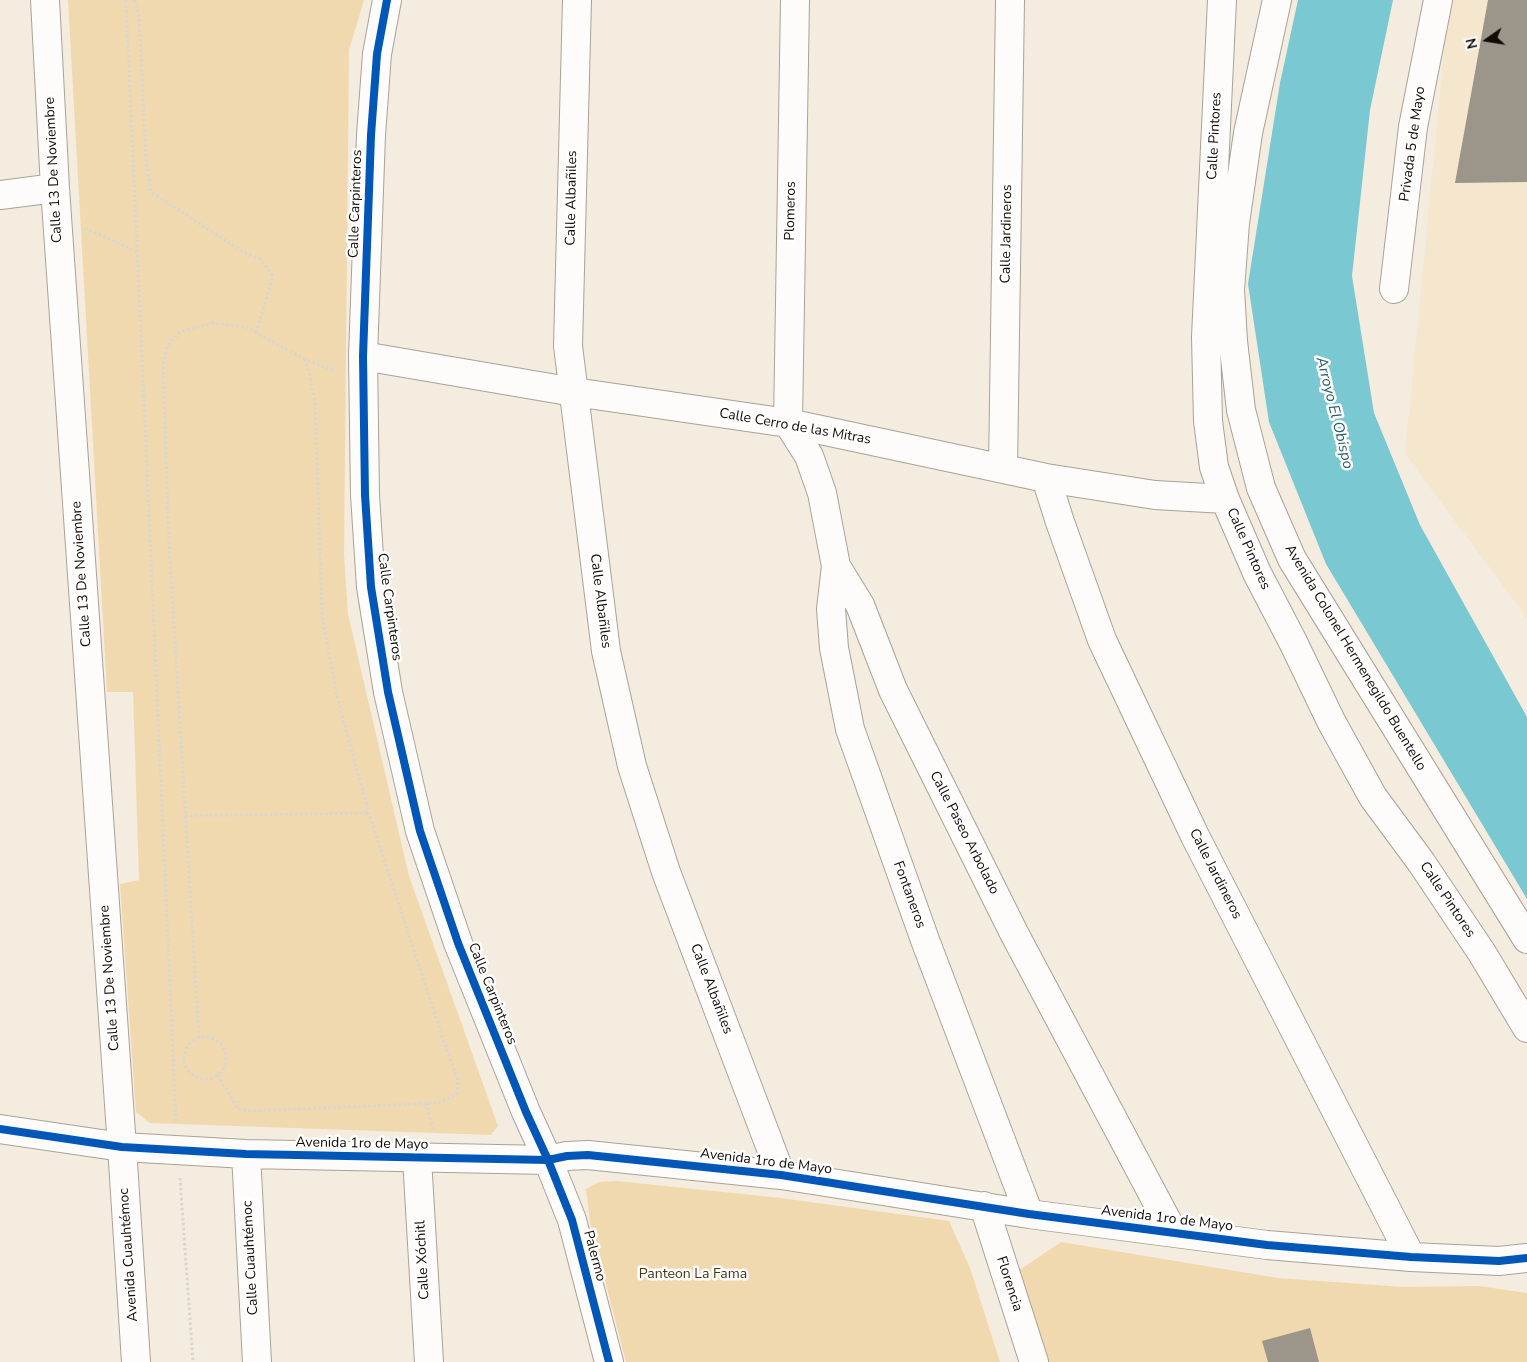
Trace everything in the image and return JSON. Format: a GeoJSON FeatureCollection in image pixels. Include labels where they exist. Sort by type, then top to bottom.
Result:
{"type":"FeatureCollection","features":[{"type":"Feature","properties":{"kind":"street","name":"Calle 13 De Noviembre"},"geometry":{"type":"LineString","coordinates":[[45,0],[55,188],[122,1147]]}},
{"type":"Feature","properties":{"kind":"street","name":"Calle Carpinteros"},"geometry":{"type":"LineString","coordinates":[[387,0],[377,54],[370,135],[364,382],[365,495],[371,587],[388,692],[420,831],[458,943],[526,1112],[548,1160]]}},
{"type":"Feature","properties":{"kind":"street","name":"Calle Albañiles"},"geometry":{"type":"LineString","coordinates":[[576,0],[568,346],[606,651],[632,766],[666,872],[780,1175]]}},
{"type":"Feature","properties":{"kind":"street","name":"Plomeros"},"geometry":{"type":"LineString","coordinates":[[788,423],[795,0]]}},
{"type":"Feature","properties":{"kind":"street","name":"Calle Jardineros"},"geometry":{"type":"LineString","coordinates":[[1004,468],[1010,0]]}},
{"type":"Feature","properties":{"kind":"street","name":"Calle Pintores"},"geometry":{"type":"LineString","coordinates":[[1222,0],[1206,346],[1208,412],[1214,467],[1225,499],[1258,573],[1331,721],[1373,797],[1421,862],[1482,953],[1527,1028]]}},
{"type":"Feature","properties":{"kind":"street","name":"Avenida Colonel Hermenegildo Buentello"},"geometry":{"type":"LineString","coordinates":[[1277,0],[1248,133],[1235,223],[1230,290],[1233,341],[1241,410],[1261,488],[1292,559],[1527,939]]}},
{"type":"Feature","properties":{"kind":"street","name":"Privada 5 de Mayo"},"geometry":{"type":"LineString","coordinates":[[1394,289],[1413,127],[1438,0]]}},
{"type":"Feature","properties":{"kind":"street"},"geometry":{"type":"LineString","coordinates":[[0,195],[55,188]]}},
{"type":"Feature","properties":{"kind":"street","name":"Calle Cerro de las Mitras"},"geometry":{"type":"LineString","coordinates":[[364,356],[574,392],[788,423],[1046,478],[1155,494],[1225,499]]}},
{"type":"Feature","properties":{"kind":"street","name":"Calle Paseo Arbolado"},"geometry":{"type":"LineString","coordinates":[[788,423],[809,456],[822,493],[836,566],[860,605],[893,690],[1014,933],[1173,1232]]}},
{"type":"Feature","properties":{"kind":"street","name":"Calle Jardineros"},"geometry":{"type":"LineString","coordinates":[[1046,478],[1102,640],[1195,836],[1410,1257]]}},
{"type":"Feature","properties":{"kind":"street","name":"Fontaneros"},"geometry":{"type":"LineString","coordinates":[[836,566],[831,608],[834,648],[850,729],[925,940],[1029,1214]]}},
{"type":"Feature","properties":{"kind":"street","name":"Avenida 1ro de Mayo"},"geometry":{"type":"LineString","coordinates":[[0,1129],[122,1147],[246,1154],[548,1160],[567,1156],[588,1155],[780,1175],[1029,1214],[1267,1245],[1410,1257],[1499,1261],[1527,1258]]}},
{"type":"Feature","properties":{"kind":"street","name":"Avenida Cuauhtémoc"},"geometry":{"type":"LineString","coordinates":[[122,1147],[136,1362]]}},
{"type":"Feature","properties":{"kind":"street","name":"Calle Cuauhtémoc"},"geometry":{"type":"LineString","coordinates":[[246,1154],[257,1362]]}},
{"type":"Feature","properties":{"kind":"street","name":"Calle Xóchitl"},"geometry":{"type":"LineString","coordinates":[[417,1158],[429,1362]]}},
{"type":"Feature","properties":{"kind":"street","name":"Palermo"},"geometry":{"type":"LineString","coordinates":[[548,1160],[572,1220],[609,1362]]}},
{"type":"Feature","properties":{"kind":"street","name":"Florencia"},"geometry":{"type":"LineString","coordinates":[[984,1206],[1034,1362]]}},
{"type":"Feature","properties":{"kind":"path"},"geometry":{"type":"LineString","coordinates":[[126,0],[178,1150],[193,1362]]}},
{"type":"Feature","properties":{"kind":"path"},"geometry":{"type":"LineString","coordinates":[[134,0],[139,14],[146,160],[152,192],[243,252],[260,258],[273,276],[256,333]]}},
{"type":"Feature","properties":{"kind":"path"},"geometry":{"type":"LineString","coordinates":[[57,216],[137,252]]}},
{"type":"Feature","properties":{"kind":"path"},"geometry":{"type":"LineString","coordinates":[[199,1038],[169,543],[163,365],[168,346],[180,332],[212,322],[246,327],[304,359],[364,382]]}},
{"type":"Feature","properties":{"kind":"path"},"geometry":{"type":"LineString","coordinates":[[218,1074],[238,1109],[250,1111],[438,1103],[457,1094],[458,1081],[369,813],[336,693],[322,614],[316,401],[304,359]]}},
{"type":"Feature","properties":{"kind":"path"},"geometry":{"type":"LineString","coordinates":[[185,816],[369,813]]}},
{"type":"Feature","properties":{"kind":"path"},"geometry":{"type":"LineString","coordinates":[[199,1038],[211,1038],[222,1045],[226,1058],[222,1070],[211,1078],[204,1079],[191,1073],[186,1067],[184,1053],[187,1046],[199,1038]]}},
{"type":"Feature","properties":{"kind":"shaded area"},"geometry":{"type":"Polygon","coordinates":[[[1449,0],[1527,0],[1527,618],[1405,454],[1449,0]]]}},
{"type":"Feature","properties":{"kind":"green space"},"geometry":{"type":"Polygon","coordinates":[[[68,0],[364,0],[349,50],[344,555],[348,614],[409,876],[498,1126],[491,1135],[150,1123],[136,1112],[120,884],[139,880],[133,692],[107,692],[68,0]]]}},
{"type":"Feature","properties":{"kind":"green space","name":"Panteon La Fama"},"geometry":{"type":"Polygon","coordinates":[[[617,1181],[781,1198],[949,1221],[970,1268],[1000,1362],[626,1362],[590,1222],[586,1189],[599,1182],[617,1181]]]}},
{"type":"Feature","properties":{"kind":"green space"},"geometry":{"type":"Polygon","coordinates":[[[1061,1242],[1278,1278],[1404,1287],[1479,1286],[1527,1293],[1527,1362],[1048,1362],[1018,1271],[1061,1242]]]}},
{"type":"Feature","properties":{"kind":"water","name":"Arroyo El Obispo"},"geometry":{"type":"Polygon","coordinates":[[[1298,0],[1393,0],[1370,110],[1352,276],[1374,413],[1420,525],[1527,717],[1527,899],[1326,564],[1269,422],[1248,284],[1280,83],[1298,0]]]}},
{"type":"Feature","properties":{"kind":"building"},"geometry":{"type":"Polygon","coordinates":[[[1488,0],[1527,0],[1527,182],[1455,183],[1488,0]]]}},
{"type":"Feature","properties":{"kind":"building"},"geometry":{"type":"Polygon","coordinates":[[[1310,1328],[1319,1362],[1268,1362],[1262,1341],[1310,1328]]]}},
{"type":"Feature","properties":{"kind":"cycle path"},"geometry":{"type":"LineString","coordinates":[[387,0],[377,54],[371,135],[363,356],[365,495],[371,587],[388,692],[420,831],[458,943],[572,1220],[609,1362]]}},
{"type":"Feature","properties":{"kind":"cycle path"},"geometry":{"type":"LineString","coordinates":[[0,1129],[122,1147],[246,1154],[548,1160],[567,1156],[588,1155],[781,1175],[1029,1214],[1267,1245],[1411,1257],[1499,1261],[1527,1258]]}}]}
